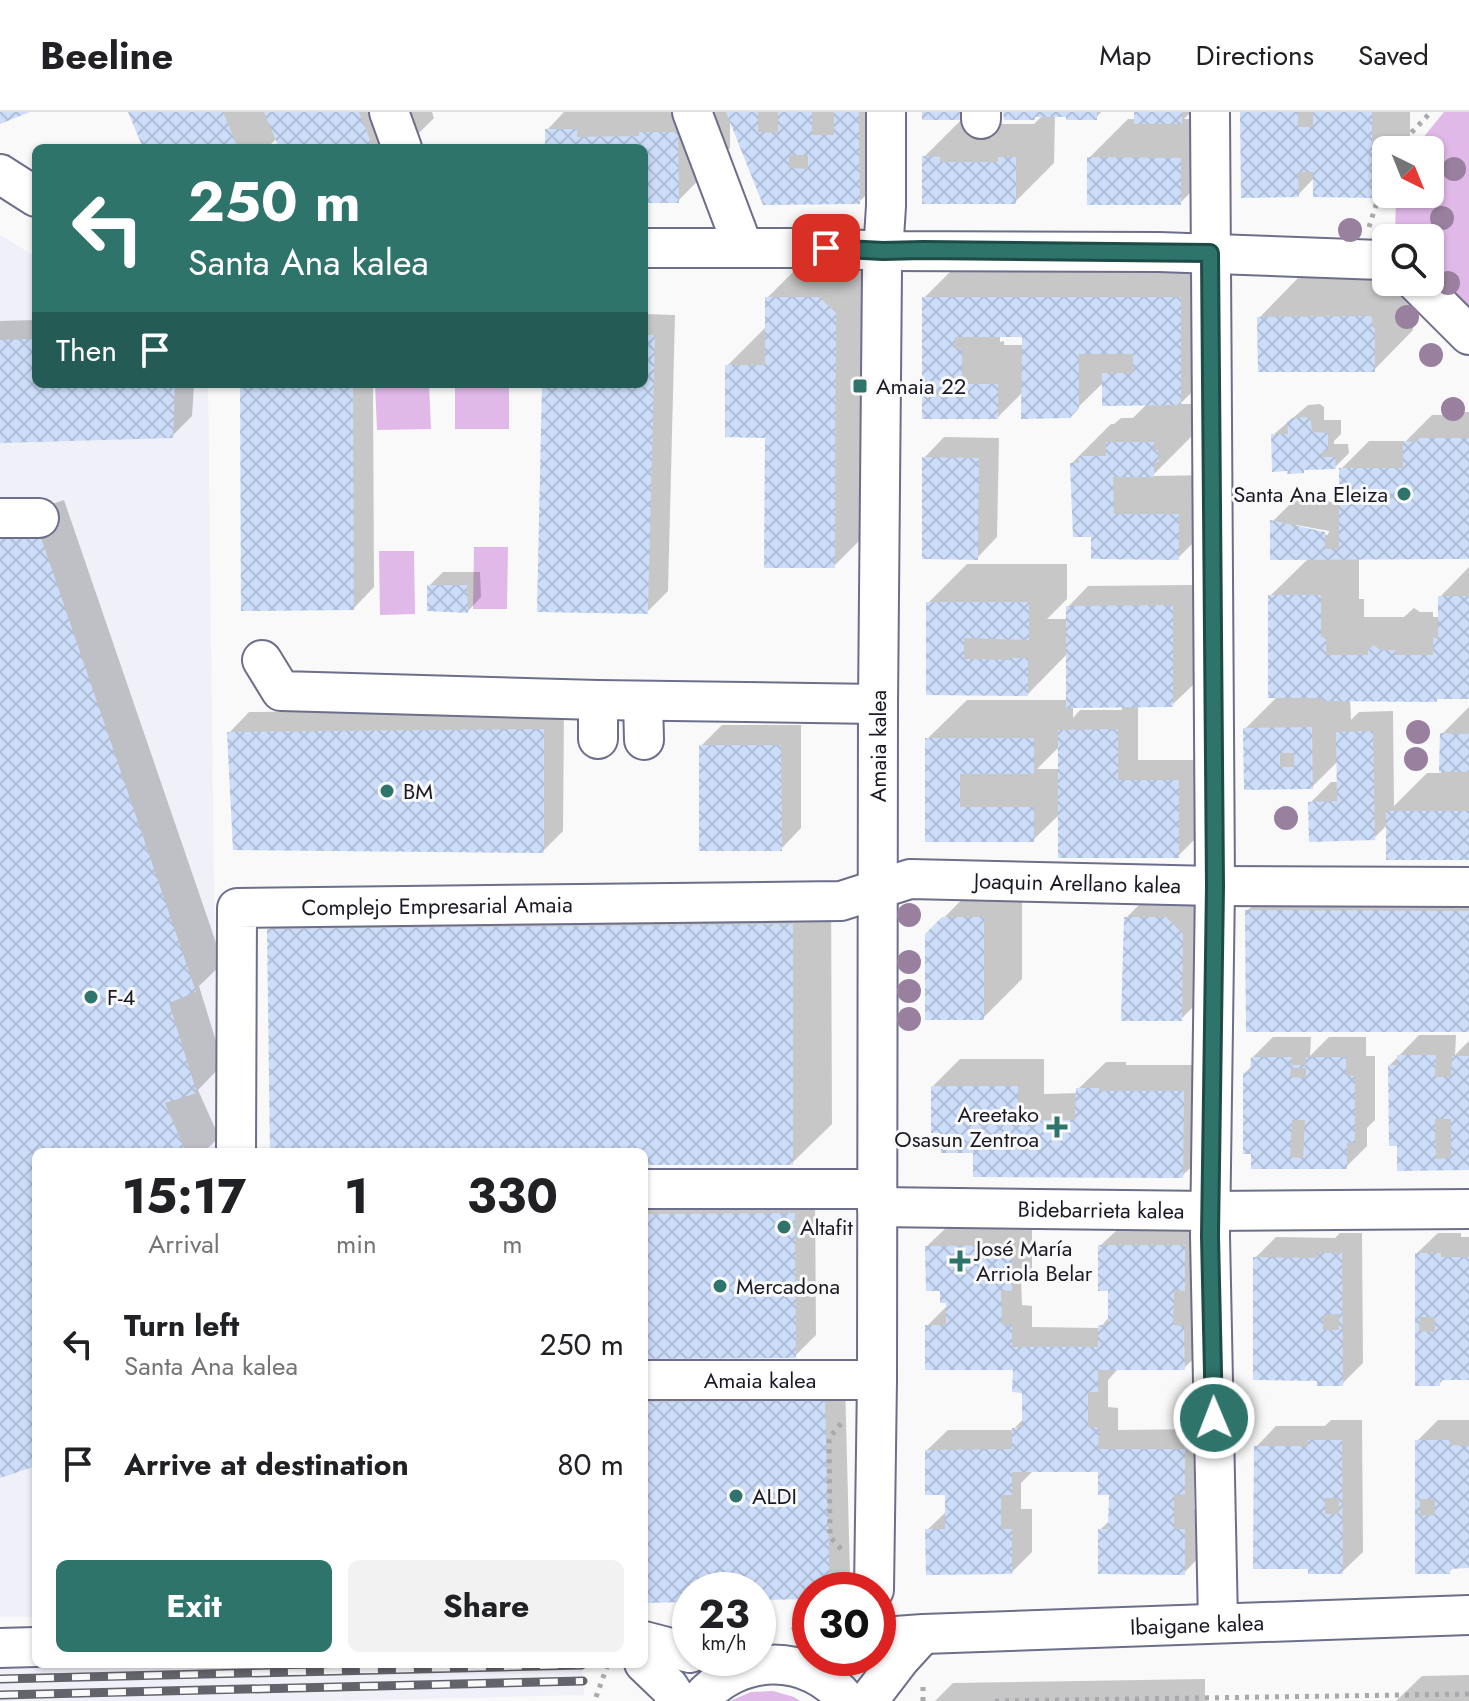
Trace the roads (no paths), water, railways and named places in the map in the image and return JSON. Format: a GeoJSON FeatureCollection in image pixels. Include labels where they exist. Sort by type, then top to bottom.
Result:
{"type":"FeatureCollection","features":[{"type":"Feature","properties":{"kind":"street"},"geometry":{"type":"LineString","coordinates":[[389,112],[401,144]]}},
{"type":"Feature","properties":{"kind":"street"},"geometry":{"type":"LineString","coordinates":[[692,112],[743,247]]}},
{"type":"Feature","properties":{"kind":"street","name":"Amaia kalea"},"geometry":{"type":"LineString","coordinates":[[871,1572],[865,1380],[877,1198],[878,704],[886,112]]}},
{"type":"Feature","properties":{"kind":"street"},"geometry":{"type":"LineString","coordinates":[[1210,112],[1215,886],[1210,1211],[1218,1623]]}},
{"type":"Feature","properties":{"kind":"street"},"geometry":{"type":"LineString","coordinates":[[0,174],[32,194]]}},
{"type":"Feature","properties":{"kind":"street"},"geometry":{"type":"LineString","coordinates":[[648,248],[1210,253],[1372,261]]}},
{"type":"Feature","properties":{"kind":"street"},"geometry":{"type":"LineString","coordinates":[[1430,296],[1469,335]]}},
{"type":"Feature","properties":{"kind":"street"},"geometry":{"type":"LineString","coordinates":[[0,518],[39,518]]}},
{"type":"Feature","properties":{"kind":"street"},"geometry":{"type":"LineString","coordinates":[[262,660],[281,691],[878,704]]}},
{"type":"Feature","properties":{"kind":"street"},"geometry":{"type":"LineString","coordinates":[[598,700],[598,739]]}},
{"type":"Feature","properties":{"kind":"street"},"geometry":{"type":"LineString","coordinates":[[643,701],[644,740]]}},
{"type":"Feature","properties":{"kind":"street","name":"Joaquin Arellano kalea"},"geometry":{"type":"LineString","coordinates":[[878,889],[910,879],[1215,886],[1469,887]]}},
{"type":"Feature","properties":{"kind":"street","name":"Complejo Empresarial Amaia"},"geometry":{"type":"LineString","coordinates":[[236,1148],[237,908],[841,901],[878,889]]}},
{"type":"Feature","properties":{"kind":"street"},"geometry":{"type":"LineString","coordinates":[[648,1189],[877,1198]]}},
{"type":"Feature","properties":{"kind":"street","name":"Bidebarrieta kalea"},"geometry":{"type":"LineString","coordinates":[[877,1198],[1210,1211],[1469,1209]]}},
{"type":"Feature","properties":{"kind":"street","name":"Amaia kalea"},"geometry":{"type":"LineString","coordinates":[[648,1384],[865,1380]]}},
{"type":"Feature","properties":{"kind":"street","name":"Ibaigane kalea"},"geometry":{"type":"LineString","coordinates":[[896,1636],[1469,1615]]}},
{"type":"Feature","properties":{"kind":"street"},"geometry":{"type":"LineString","coordinates":[[854,1698],[900,1659],[923,1634],[896,1616]]}},
{"type":"Feature","properties":{"kind":"street"},"geometry":{"type":"LineString","coordinates":[[648,1642],[672,1648]]}},
{"type":"Feature","properties":{"kind":"street"},"geometry":{"type":"LineString","coordinates":[[0,1648],[32,1647]]}},
{"type":"Feature","properties":{"kind":"street"},"geometry":{"type":"LineString","coordinates":[[648,1667],[669,1687],[678,1701]]}},
{"type":"Feature","properties":{"kind":"street"},"geometry":{"type":"LineString","coordinates":[[699,1701],[718,1682],[719,1676]]}},
{"type":"Feature","properties":{"kind":"street"},"geometry":{"type":"LineString","coordinates":[[819,1676],[854,1698]]}},
{"type":"Feature","properties":{"kind":"street"},"geometry":{"type":"LineString","coordinates":[[854,1698],[862,1676]]}},
{"type":"Feature","properties":{"kind":"railway"},"geometry":{"type":"LineString","coordinates":[[0,1679],[457,1668]]}},
{"type":"Feature","properties":{"kind":"railway"},"geometry":{"type":"LineString","coordinates":[[0,1695],[583,1681]]}},
{"type":"Feature","properties":{"kind":"place","name":"Amaia 22"},"geometry":{"type":"Point","coordinates":[860,386]}},
{"type":"Feature","properties":{"kind":"place","name":"Santa Ana Eleiza"},"geometry":{"type":"Point","coordinates":[1404,494]}},
{"type":"Feature","properties":{"kind":"place","name":"BM"},"geometry":{"type":"Point","coordinates":[387,791]}},
{"type":"Feature","properties":{"kind":"place","name":"F-4"},"geometry":{"type":"Point","coordinates":[91,997]}},
{"type":"Feature","properties":{"kind":"place","name":"Areetako Osasun Zentroa"},"geometry":{"type":"Point","coordinates":[1057,1127]}},
{"type":"Feature","properties":{"kind":"place","name":"Altafit"},"geometry":{"type":"Point","coordinates":[784,1227]}},
{"type":"Feature","properties":{"kind":"place","name":"José María Arriola Belar"},"geometry":{"type":"Point","coordinates":[960,1261]}},
{"type":"Feature","properties":{"kind":"place","name":"Mercadona"},"geometry":{"type":"Point","coordinates":[720,1286]}},
{"type":"Feature","properties":{"kind":"place","name":"ALDI"},"geometry":{"type":"Point","coordinates":[736,1496]}}]}
